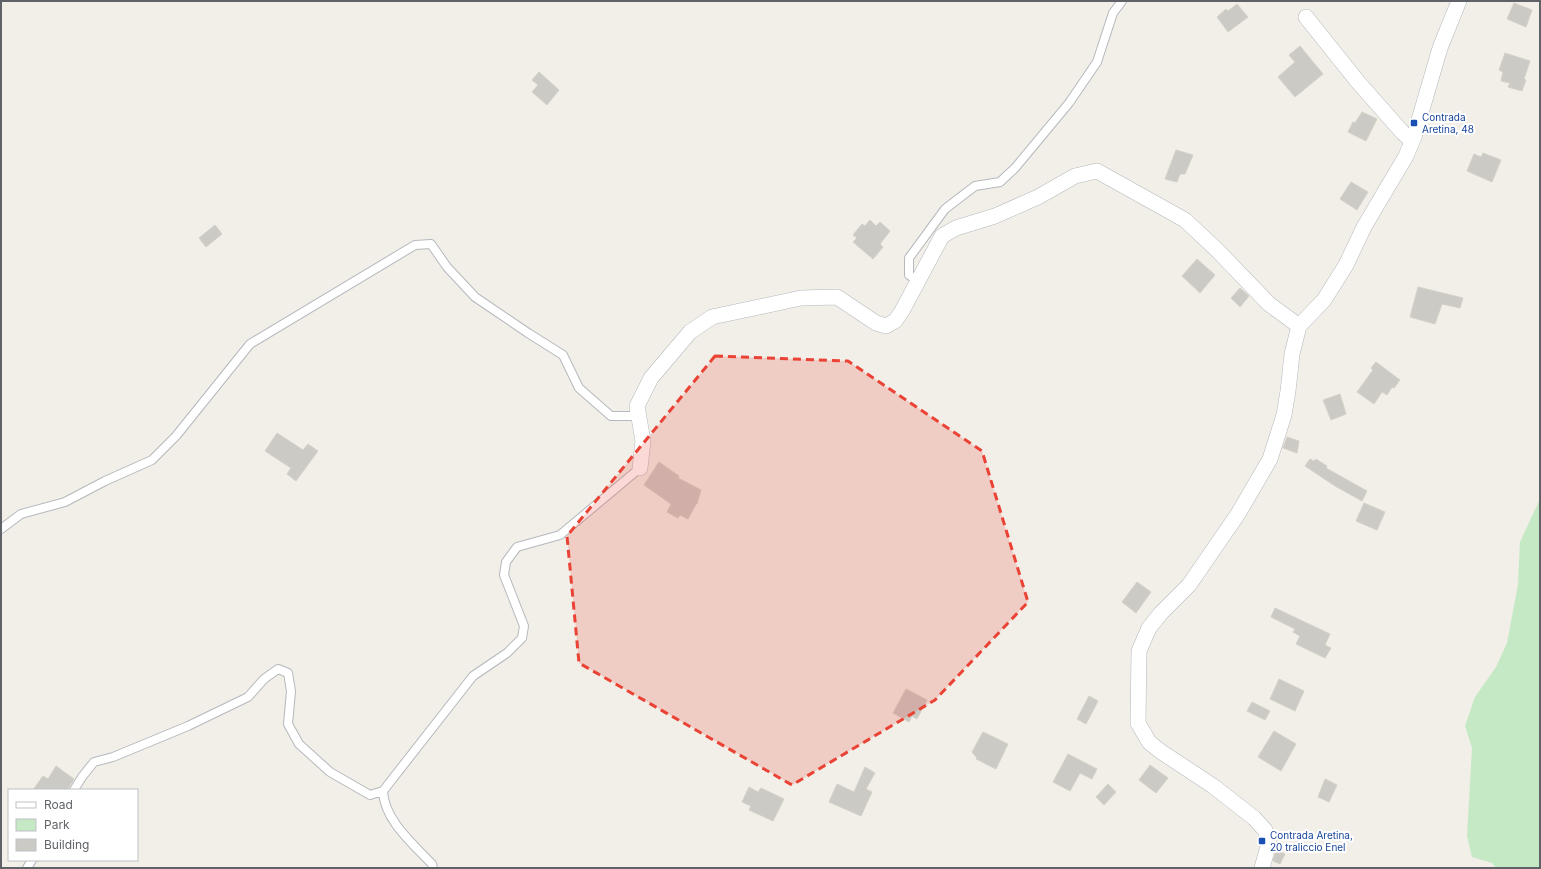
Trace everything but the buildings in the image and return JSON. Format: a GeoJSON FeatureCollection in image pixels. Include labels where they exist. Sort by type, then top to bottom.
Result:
{"type":"FeatureCollection","features":[{"type":"Feature","properties":{"kind":"street"},"geometry":{"type":"LineString","coordinates":[[1262,868],[1269,843],[1265,830],[1254,818],[1213,786],[1149,742],[1138,723],[1139,651],[1149,628],[1161,613],[1189,585],[1234,521],[1270,459],[1284,415],[1292,354],[1300,326],[1324,300],[1346,266],[1364,227],[1406,156],[1412,141],[1440,48],[1459,1]]}},
{"type":"Feature","properties":{"kind":"street"},"geometry":{"type":"LineString","coordinates":[[1306,17],[1358,82],[1403,133],[1412,141]]}},
{"type":"Feature","properties":{"kind":"street"},"geometry":{"type":"LineString","coordinates":[[640,468],[644,441],[637,406],[651,378],[690,332],[712,317],[801,298],[837,297],[876,323],[886,326],[895,321],[902,311],[942,236],[956,228],[995,216],[1031,200],[1075,176],[1097,172],[1186,220],[1269,304],[1300,326]]}},
{"type":"Feature","properties":{"kind":"lane"},"geometry":{"type":"LineString","coordinates":[[918,281],[909,274],[909,258],[946,209],[975,186],[1000,182],[1015,168],[1068,103],[1097,62],[1113,13],[1122,1]]}},
{"type":"Feature","properties":{"kind":"lane"},"geometry":{"type":"LineString","coordinates":[[1,529],[21,514],[65,502],[105,481],[152,460],[176,436],[250,344],[415,245],[431,244],[447,267],[475,297],[528,333],[564,355],[580,388],[611,416],[631,416],[638,412]]}},
{"type":"Feature","properties":{"kind":"lane"},"geometry":{"type":"LineString","coordinates":[[75,789],[94,762],[113,757],[188,726],[248,697],[264,679],[278,669],[288,673],[291,691],[288,724],[299,744],[330,772],[370,795],[383,791],[473,676],[507,653],[522,638],[524,626],[504,575],[506,562],[518,548],[560,535],[640,468]]}},
{"type":"Feature","properties":{"kind":"lane"},"geometry":{"type":"LineString","coordinates":[[383,791],[383,802],[397,825],[432,864],[433,868]]}},
{"type":"Feature","properties":{"kind":"highlighted area"},"geometry":{"type":"Polygon","coordinates":[[[715,356],[848,361],[982,451],[1028,602],[935,700],[792,785],[579,663],[567,536],[715,356]]]}},
{"type":"Feature","properties":{"kind":"green space"},"geometry":{"type":"Polygon","coordinates":[[[1540,499],[1540,868],[1496,868],[1492,863],[1472,857],[1467,836],[1472,748],[1465,726],[1475,697],[1496,667],[1507,643],[1518,584],[1520,542],[1540,499]]]}},
{"type":"Feature","properties":{"kind":"place","name":"Contrada Aretina, 48"},"geometry":{"type":"Point","coordinates":[1414,123]}},
{"type":"Feature","properties":{"kind":"place","name":"Contrada Aretina, 20 traliccio Enel"},"geometry":{"type":"Point","coordinates":[1262,841]}}]}
